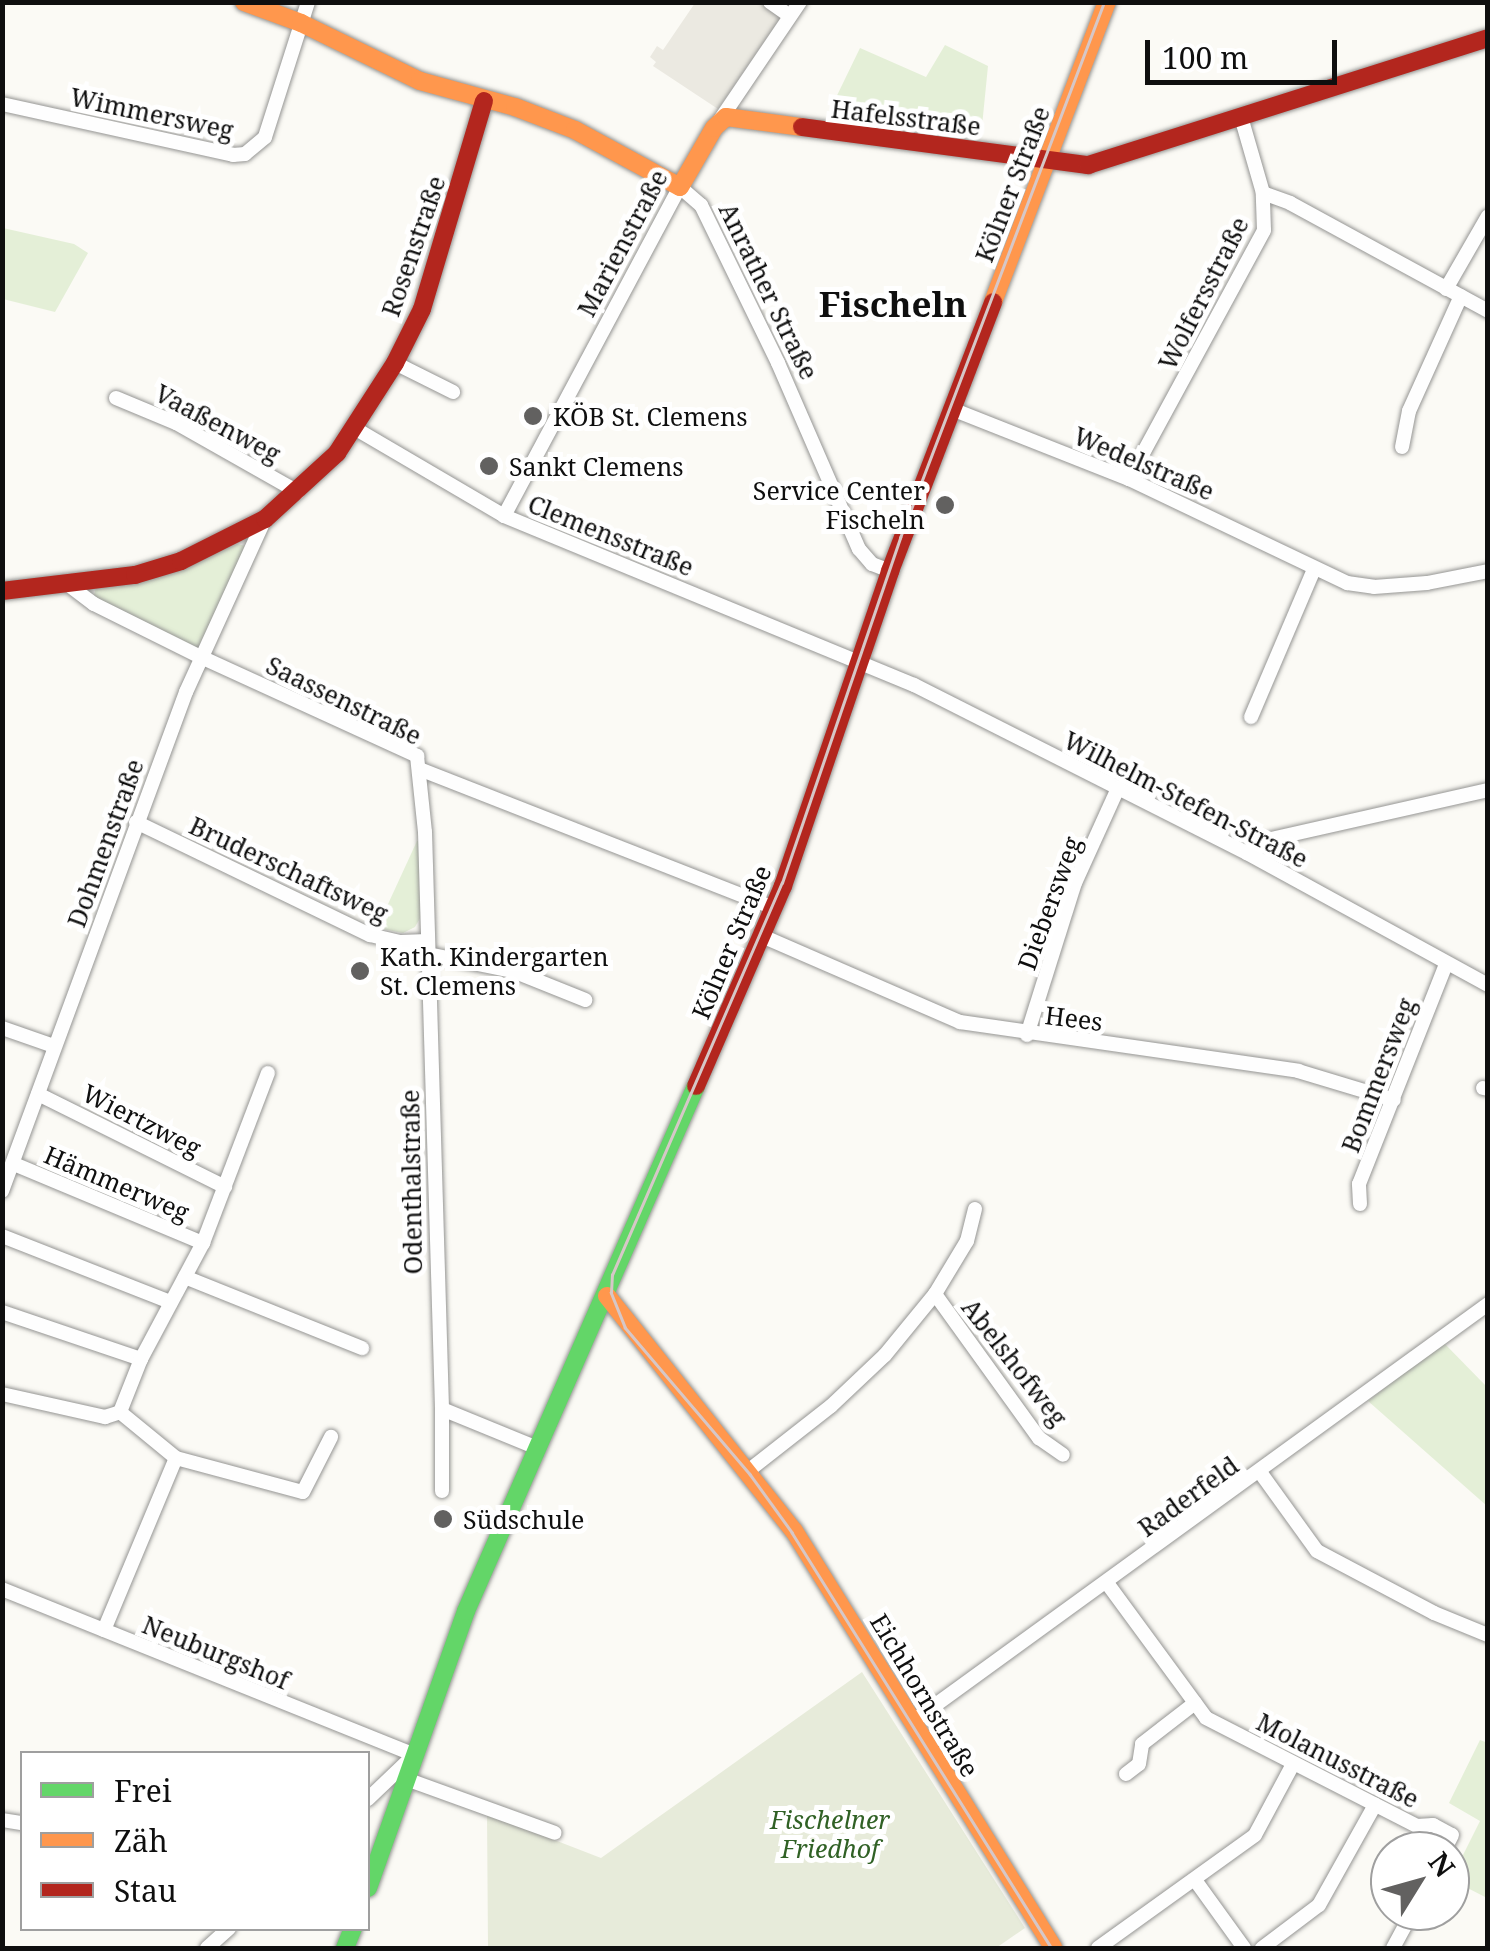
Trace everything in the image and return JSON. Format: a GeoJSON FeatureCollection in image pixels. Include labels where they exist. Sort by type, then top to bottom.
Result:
{"type":"FeatureCollection","features":[{"type":"Feature","properties":{"kind":"main road","name":"Anrather Straße"},"geometry":{"type":"LineString","coordinates":[[244,2],[420,81],[575,130],[680,187]]}},
{"type":"Feature","properties":{"kind":"main road","name":"Kölner Straße"},"geometry":{"type":"LineString","coordinates":[[370,1882],[466,1612],[774,908],[890,572],[1108,2]]}},
{"type":"Feature","properties":{"kind":"main road","name":"Hafelsstraße"},"geometry":{"type":"LineString","coordinates":[[720,120],[756,120],[1076,165],[1102,162],[1488,38]]}},
{"type":"Feature","properties":{"kind":"main road","name":"Rosenstraße"},"geometry":{"type":"LineString","coordinates":[[2,590],[159,569],[248,530],[298,492],[356,429],[396,363],[422,309],[484,101]]}},
{"type":"Feature","properties":{"kind":"main road","name":"Marienstraße"},"geometry":{"type":"LineString","coordinates":[[680,187],[720,120]]}},
{"type":"Feature","properties":{"kind":"main road","name":"Eichhornstraße"},"geometry":{"type":"LineString","coordinates":[[607,1296],[809,1554],[1054,1948]]}},
{"type":"Feature","properties":{"kind":"main road"},"geometry":{"type":"LineString","coordinates":[[590,1332],[610,1322],[633,1329]]}},
{"type":"Feature","properties":{"kind":"street","name":"Wimmersweg"},"geometry":{"type":"LineString","coordinates":[[2,104],[233,155],[246,154],[265,137],[308,2]]}},
{"type":"Feature","properties":{"kind":"street"},"geometry":{"type":"LineString","coordinates":[[770,2],[790,16]]}},
{"type":"Feature","properties":{"kind":"street","name":"Marienstraße"},"geometry":{"type":"LineString","coordinates":[[720,120],[800,2]]}},
{"type":"Feature","properties":{"kind":"street","name":"Wolfersstraße"},"geometry":{"type":"LineString","coordinates":[[1130,480],[1257,248],[1266,220],[1264,193],[1241,117]]}},
{"type":"Feature","properties":{"kind":"street","name":"Marienstraße"},"geometry":{"type":"LineString","coordinates":[[504,516],[680,187]]}},
{"type":"Feature","properties":{"kind":"street","name":"Anrather Straße"},"geometry":{"type":"LineString","coordinates":[[680,187],[701,206],[778,363],[859,549],[872,564],[890,572]]}},
{"type":"Feature","properties":{"kind":"street"},"geometry":{"type":"LineString","coordinates":[[1264,193],[1290,203],[1488,311]]}},
{"type":"Feature","properties":{"kind":"street"},"geometry":{"type":"LineString","coordinates":[[1402,448],[1408,411],[1488,216]]}},
{"type":"Feature","properties":{"kind":"street"},"geometry":{"type":"LineString","coordinates":[[396,363],[453,392]]}},
{"type":"Feature","properties":{"kind":"street","name":"Vaaßenweg"},"geometry":{"type":"LineString","coordinates":[[116,398],[176,423],[298,492]]}},
{"type":"Feature","properties":{"kind":"street","name":"Wedelstraße"},"geometry":{"type":"LineString","coordinates":[[952,410],[1130,480],[1346,583],[1427,584],[1488,571]]}},
{"type":"Feature","properties":{"kind":"street","name":"Clemensstraße"},"geometry":{"type":"LineString","coordinates":[[356,429],[504,516],[860,660]]}},
{"type":"Feature","properties":{"kind":"street","name":"Dohmenstraße"},"geometry":{"type":"LineString","coordinates":[[2,1190],[136,822],[201,657],[265,519]]}},
{"type":"Feature","properties":{"kind":"street"},"geometry":{"type":"LineString","coordinates":[[1251,717],[1314,569]]}},
{"type":"Feature","properties":{"kind":"street","name":"Saassenstraße"},"geometry":{"type":"LineString","coordinates":[[66,583],[94,604],[201,657],[418,756],[422,770],[774,908]]}},
{"type":"Feature","properties":{"kind":"street","name":"Wilhelm-Stefen-Straße"},"geometry":{"type":"LineString","coordinates":[[860,660],[1247,853],[1488,985]]}},
{"type":"Feature","properties":{"kind":"street","name":"Odenthalstraße"},"geometry":{"type":"LineString","coordinates":[[422,770],[442,1491]]}},
{"type":"Feature","properties":{"kind":"street","name":"Diebersweg"},"geometry":{"type":"LineString","coordinates":[[1027,1035],[1075,883],[1118,788]]}},
{"type":"Feature","properties":{"kind":"street"},"geometry":{"type":"LineString","coordinates":[[1247,853],[1286,835],[1488,790]]}},
{"type":"Feature","properties":{"kind":"street","name":"Bruderschaftsweg"},"geometry":{"type":"LineString","coordinates":[[136,822],[370,935],[428,947]]}},
{"type":"Feature","properties":{"kind":"street","name":"Hees"},"geometry":{"type":"LineString","coordinates":[[762,936],[960,1022],[1027,1035],[1298,1071],[1394,1100]]}},
{"type":"Feature","properties":{"kind":"street"},"geometry":{"type":"LineString","coordinates":[[428,947],[513,971],[585,1000]]}},
{"type":"Feature","properties":{"kind":"street","name":"Bommersweg"},"geometry":{"type":"LineString","coordinates":[[1360,1204],[1359,1184],[1446,964]]}},
{"type":"Feature","properties":{"kind":"street"},"geometry":{"type":"LineString","coordinates":[[2,1028],[54,1046]]}},
{"type":"Feature","properties":{"kind":"street"},"geometry":{"type":"LineString","coordinates":[[120,1412],[170,1302],[204,1244],[268,1073]]}},
{"type":"Feature","properties":{"kind":"street","name":"Wiertzweg"},"geometry":{"type":"LineString","coordinates":[[38,1094],[225,1187]]}},
{"type":"Feature","properties":{"kind":"street","name":"Hämmerweg"},"geometry":{"type":"LineString","coordinates":[[14,1164],[204,1244]]}},
{"type":"Feature","properties":{"kind":"street"},"geometry":{"type":"LineString","coordinates":[[748,1472],[864,1377],[935,1294],[967,1241],[974,1209]]}},
{"type":"Feature","properties":{"kind":"street"},"geometry":{"type":"LineString","coordinates":[[2,1236],[170,1302]]}},
{"type":"Feature","properties":{"kind":"street"},"geometry":{"type":"LineString","coordinates":[[185,1277],[362,1348]]}},
{"type":"Feature","properties":{"kind":"street","name":"Abelshofweg"},"geometry":{"type":"LineString","coordinates":[[935,1294],[1040,1438],[1063,1455]]}},
{"type":"Feature","properties":{"kind":"street","name":"Raderfeld"},"geometry":{"type":"LineString","coordinates":[[912,1722],[1488,1304]]}},
{"type":"Feature","properties":{"kind":"street"},"geometry":{"type":"LineString","coordinates":[[2,1312],[141,1360]]}},
{"type":"Feature","properties":{"kind":"street"},"geometry":{"type":"LineString","coordinates":[[2,1394],[104,1417],[120,1412]]}},
{"type":"Feature","properties":{"kind":"street"},"geometry":{"type":"LineString","coordinates":[[442,1409],[538,1448]]}},
{"type":"Feature","properties":{"kind":"street"},"geometry":{"type":"LineString","coordinates":[[120,1412],[176,1458],[304,1492],[331,1437]]}},
{"type":"Feature","properties":{"kind":"street"},"geometry":{"type":"LineString","coordinates":[[104,1630],[176,1458]]}},
{"type":"Feature","properties":{"kind":"street"},"geometry":{"type":"LineString","coordinates":[[1260,1472],[1317,1551],[1434,1614],[1488,1635]]}},
{"type":"Feature","properties":{"kind":"street","name":"Molanusstraße"},"geometry":{"type":"LineString","coordinates":[[1106,1583],[1206,1718],[1418,1826],[1433,1825],[1444,1831]]}},
{"type":"Feature","properties":{"kind":"street","name":"Neuburgshof"},"geometry":{"type":"LineString","coordinates":[[2,1589],[414,1755]]}},
{"type":"Feature","properties":{"kind":"street"},"geometry":{"type":"LineString","coordinates":[[1126,1774],[1140,1764],[1142,1744],[1195,1704]]}},
{"type":"Feature","properties":{"kind":"street"},"geometry":{"type":"LineString","coordinates":[[370,1797],[414,1755]]}},
{"type":"Feature","properties":{"kind":"street"},"geometry":{"type":"LineString","coordinates":[[1098,1948],[1255,1836],[1293,1764]]}},
{"type":"Feature","properties":{"kind":"street"},"geometry":{"type":"LineString","coordinates":[[406,1779],[554,1833]]}},
{"type":"Feature","properties":{"kind":"street"},"geometry":{"type":"LineString","coordinates":[[1262,1948],[1319,1905],[1375,1805]]}},
{"type":"Feature","properties":{"kind":"street"},"geometry":{"type":"LineString","coordinates":[[1196,1880],[1244,1948]]}},
{"type":"Feature","properties":{"kind":"green space"},"geometry":{"type":"Polygon","coordinates":[[[945,45],[988,66],[981,136],[869,124],[828,114],[860,48],[926,77],[945,45]]]}},
{"type":"Feature","properties":{"kind":"green space"},"geometry":{"type":"Polygon","coordinates":[[[3,228],[74,244],[88,253],[55,312],[3,299],[3,228]]]}},
{"type":"Feature","properties":{"kind":"green space"},"geometry":{"type":"Polygon","coordinates":[[[237,544],[246,546],[197,650],[93,599],[96,587],[182,566],[237,544]]]}},
{"type":"Feature","properties":{"kind":"green space"},"geometry":{"type":"Polygon","coordinates":[[[417,841],[422,841],[423,913],[415,927],[403,933],[377,928],[417,841]]]}},
{"type":"Feature","properties":{"kind":"green space"},"geometry":{"type":"Polygon","coordinates":[[[1443,1342],[1487,1387],[1487,1506],[1368,1401],[1443,1342]]]}},
{"type":"Feature","properties":{"kind":"green space","name":"Fischelner Friedhof"},"geometry":{"type":"Polygon","coordinates":[[[862,1672],[1025,1928],[996,1948],[488,1948],[487,1814],[601,1858],[862,1672]]]}},
{"type":"Feature","properties":{"kind":"green space"},"geometry":{"type":"Polygon","coordinates":[[[1480,1740],[1488,1743],[1487,1898],[1470,1889],[1470,1841],[1480,1821],[1449,1803],[1480,1740]]]}},
{"type":"Feature","properties":{"kind":"shaded area"},"geometry":{"type":"Polygon","coordinates":[[[695,3],[760,3],[781,17],[718,109],[653,66],[656,62],[650,57],[657,46],[663,50],[695,3]]]}},
{"type":"Feature","properties":{"kind":"tram line"},"geometry":{"type":"LineString","coordinates":[[1051,1948],[792,1533],[750,1475],[625,1328],[611,1293],[612,1275],[782,883],[900,538],[1104,2]]}},
{"type":"Feature","properties":{"kind":"traffic: fast"},"geometry":{"type":"LineString","coordinates":[[370,1882],[466,1611],[696,1086]]}},
{"type":"Feature","properties":{"kind":"traffic: fast"},"geometry":{"type":"LineString","coordinates":[[345,1948],[352,1931]]}},
{"type":"Feature","properties":{"kind":"traffic: slow"},"geometry":{"type":"LineString","coordinates":[[244,2],[301,23],[420,81],[515,107],[575,130],[680,187],[714,128],[726,117],[802,127]]}},
{"type":"Feature","properties":{"kind":"traffic: slow"},"geometry":{"type":"LineString","coordinates":[[993,302],[1107,2]]}},
{"type":"Feature","properties":{"kind":"traffic: slow"},"geometry":{"type":"LineString","coordinates":[[607,1296],[794,1531],[1054,1948]]}},
{"type":"Feature","properties":{"kind":"traffic: jam"},"geometry":{"type":"LineString","coordinates":[[802,127],[1088,165],[1488,38]]}},
{"type":"Feature","properties":{"kind":"traffic: jam"},"geometry":{"type":"LineString","coordinates":[[2,591],[135,575],[181,561],[265,519],[337,453],[395,363],[422,309],[484,101]]}},
{"type":"Feature","properties":{"kind":"traffic: jam"},"geometry":{"type":"LineString","coordinates":[[696,1086],[783,886],[890,571],[993,302]]}},
{"type":"Feature","properties":{"kind":"place","name":"KÖB St. Clemens"},"geometry":{"type":"Point","coordinates":[533,416]}},
{"type":"Feature","properties":{"kind":"place","name":"Sankt Clemens"},"geometry":{"type":"Point","coordinates":[489,466]}},
{"type":"Feature","properties":{"kind":"place","name":"Service Center Fischeln"},"geometry":{"type":"Point","coordinates":[945,505]}},
{"type":"Feature","properties":{"kind":"place","name":"Kath. Kindergarten St. Clemens"},"geometry":{"type":"Point","coordinates":[360,971]}},
{"type":"Feature","properties":{"kind":"place","name":"Südschule"},"geometry":{"type":"Point","coordinates":[443,1519]}},
{"type":"Feature","properties":{"kind":"district","name":"Fischeln"},"geometry":{"type":"Point","coordinates":[893,304]}}]}
